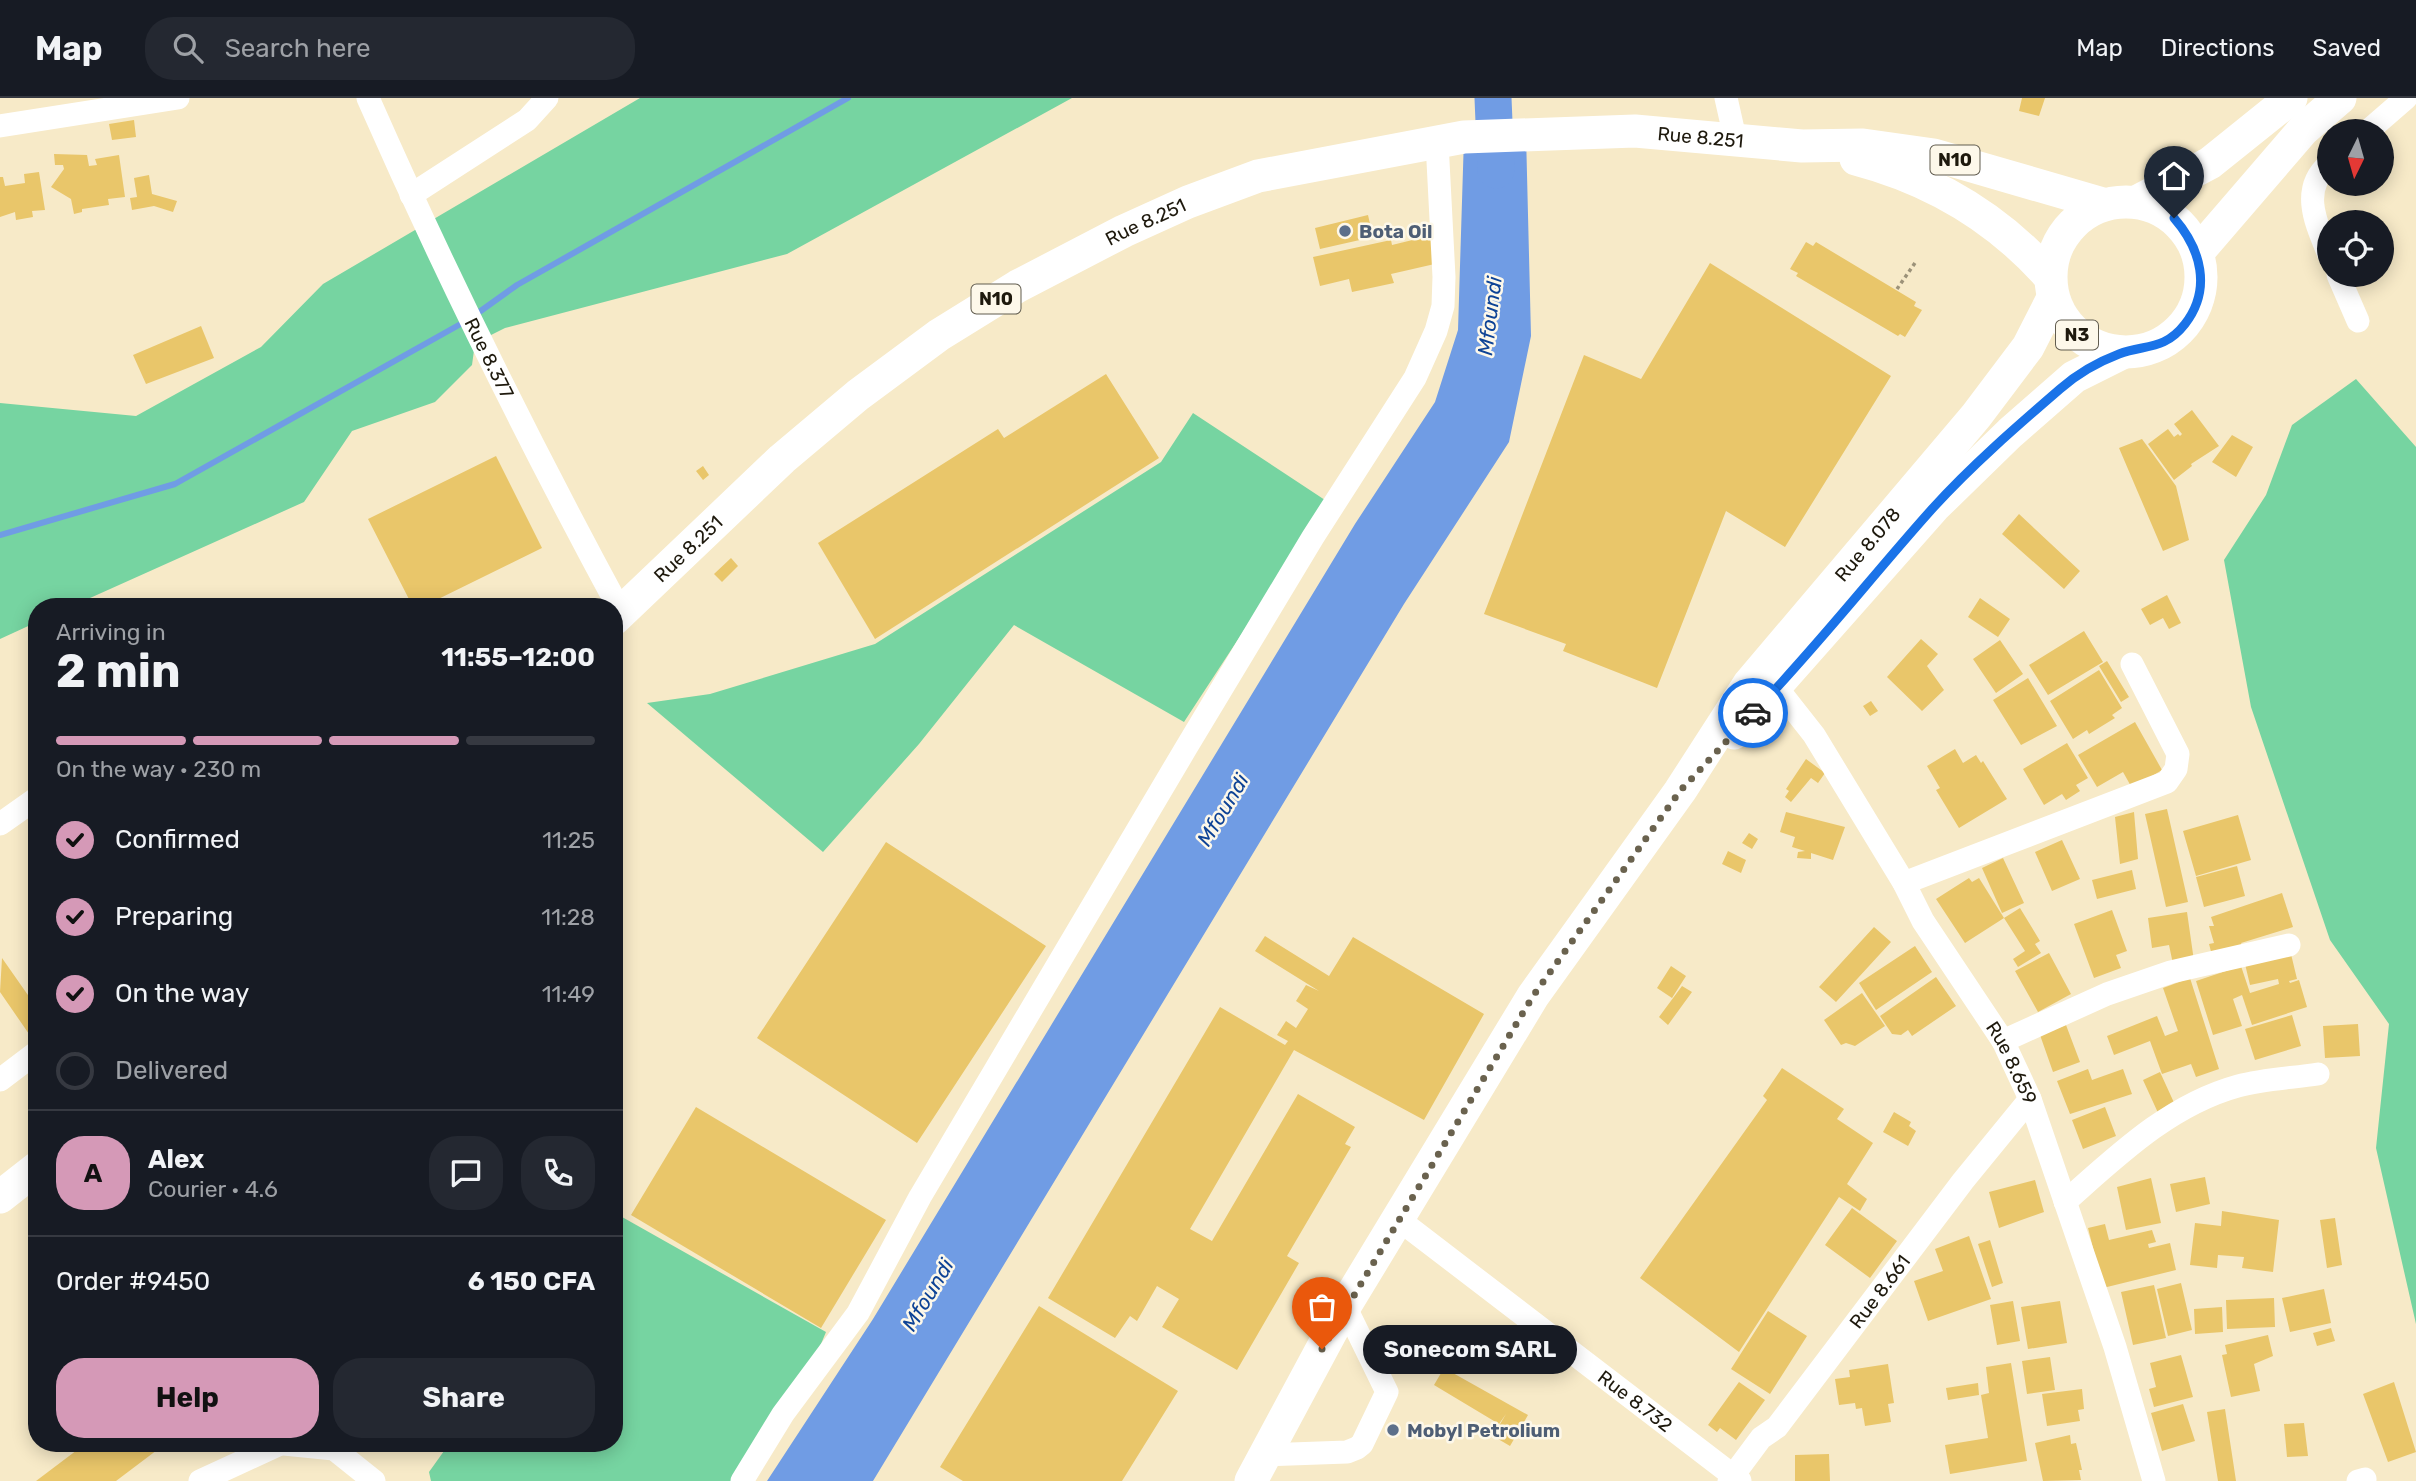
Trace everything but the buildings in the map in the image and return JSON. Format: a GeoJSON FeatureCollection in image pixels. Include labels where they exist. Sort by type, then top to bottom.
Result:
{"type":"FeatureCollection","features":[{"type":"Feature","properties":{"kind":"highway","name":"N3"},"geometry":{"type":"LineString","coordinates":[[2136,202],[2210,163],[2291,98]]}},
{"type":"Feature","properties":{"kind":"highway"},"geometry":{"type":"LineString","coordinates":[[2198,253],[2303,130],[2340,98]]}},
{"type":"Feature","properties":{"kind":"highway","name":"Rue 8.251"},"geometry":{"type":"LineString","coordinates":[[623,611],[782,459],[858,395],[939,335],[1018,286],[1124,231],[1188,202],[1258,176],[1451,140],[1526,134],[1635,131],[1802,146],[1873,164],[1928,184],[1980,213],[2029,253],[2051,288]]}},
{"type":"Feature","properties":{"kind":"highway","name":"Rue 8.251"},"geometry":{"type":"LineString","coordinates":[[1802,146],[1863,145],[1934,155],[2103,204]]}},
{"type":"Feature","properties":{"kind":"highway","name":"N3"},"geometry":{"type":"LineString","coordinates":[[2136,202],[2156,207],[2174,218],[2188,234],[2198,253],[2202,278],[2197,303],[2184,325],[2165,341],[2141,351],[2122,353],[2096,346],[2079,336],[2065,322],[2051,288],[2053,254],[2064,232],[2081,215],[2103,204],[2136,202]]}},
{"type":"Feature","properties":{"kind":"highway","name":"Rue 8.078"},"geometry":{"type":"LineString","coordinates":[[1258,1468],[1345,1306],[1533,996],[1680,791],[1749,684],[1976,416],[2028,347],[2051,288]]}},
{"type":"Feature","properties":{"kind":"highway","name":"Rue 8.078"},"geometry":{"type":"LineString","coordinates":[[1680,791],[1777,688],[1934,507],[2000,442],[2074,377],[2122,353]]}},
{"type":"Feature","properties":{"kind":"highway"},"geometry":{"type":"LineString","coordinates":[[0,1197],[28,1175]]}},
{"type":"Feature","properties":{"kind":"street"},"geometry":{"type":"LineString","coordinates":[[0,125],[178,98]]}},
{"type":"Feature","properties":{"kind":"street","name":"Rue 8.377"},"geometry":{"type":"LineString","coordinates":[[368,98],[411,195],[525,434],[609,598]]}},
{"type":"Feature","properties":{"kind":"street"},"geometry":{"type":"LineString","coordinates":[[411,195],[527,120],[547,98]]}},
{"type":"Feature","properties":{"kind":"street"},"geometry":{"type":"LineString","coordinates":[[1726,98],[1735,138]]}},
{"type":"Feature","properties":{"kind":"street"},"geometry":{"type":"LineString","coordinates":[[2382,119],[2406,98]]}},
{"type":"Feature","properties":{"kind":"street"},"geometry":{"type":"LineString","coordinates":[[742,1481],[783,1414],[858,1313],[920,1197],[1186,748],[1313,537],[1415,378],[1436,331],[1443,306],[1451,140]]}},
{"type":"Feature","properties":{"kind":"street"},"geometry":{"type":"LineString","coordinates":[[2317,180],[2312,214],[2317,226]]}},
{"type":"Feature","properties":{"kind":"street"},"geometry":{"type":"LineString","coordinates":[[2343,287],[2358,321]]}},
{"type":"Feature","properties":{"kind":"street"},"geometry":{"type":"LineString","coordinates":[[1905,883],[2167,782],[2176,769],[2178,754],[2132,664]]}},
{"type":"Feature","properties":{"kind":"street","name":"Rue 8.659"},"geometry":{"type":"LineString","coordinates":[[1777,688],[1814,735],[1905,883],[1923,921],[2003,1041],[2029,1099],[2115,1347],[2154,1481]]}},
{"type":"Feature","properties":{"kind":"street"},"geometry":{"type":"LineString","coordinates":[[0,824],[28,804]]}},
{"type":"Feature","properties":{"kind":"street"},"geometry":{"type":"LineString","coordinates":[[2003,1041],[2120,990],[2171,972],[2289,945]]}},
{"type":"Feature","properties":{"kind":"street"},"geometry":{"type":"LineString","coordinates":[[0,1080],[28,1059]]}},
{"type":"Feature","properties":{"kind":"street"},"geometry":{"type":"LineString","coordinates":[[2065,1202],[2137,1139],[2170,1115],[2238,1086],[2318,1074]]}},
{"type":"Feature","properties":{"kind":"street","name":"Rue 8.661"},"geometry":{"type":"LineString","coordinates":[[1735,1479],[1761,1438],[1777,1427],[1963,1181],[2029,1099]]}},
{"type":"Feature","properties":{"kind":"street","name":"Rue 8.732"},"geometry":{"type":"LineString","coordinates":[[1398,1219],[1735,1479]]}},
{"type":"Feature","properties":{"kind":"street"},"geometry":{"type":"LineString","coordinates":[[1258,1468],[1347,1452],[1362,1444],[1387,1392],[1345,1306]]}},
{"type":"Feature","properties":{"kind":"street"},"geometry":{"type":"LineString","coordinates":[[200,1481],[264,1452]]}},
{"type":"Feature","properties":{"kind":"street"},"geometry":{"type":"LineString","coordinates":[[338,1452],[374,1481]]}},
{"type":"Feature","properties":{"kind":"path"},"geometry":{"type":"LineString","coordinates":[[1897,289],[1915,263]]}},
{"type":"Feature","properties":{"kind":"green space"},"geometry":{"type":"Polygon","coordinates":[[[640,98],[1072,98],[787,254],[505,328],[475,343],[472,365],[435,402],[352,431],[304,502],[90,598],[28,598],[28,626],[0,639],[0,403],[136,416],[261,347],[323,284],[640,98]]]}},
{"type":"Feature","properties":{"kind":"green space"},"geometry":{"type":"Polygon","coordinates":[[[2356,379],[2416,447],[2416,1324],[2376,1148],[2389,1024],[2330,940],[2251,707],[2224,560],[2266,495],[2292,425],[2356,379]]]}},
{"type":"Feature","properties":{"kind":"green space"},"geometry":{"type":"Polygon","coordinates":[[[1193,413],[1328,502],[1184,722],[1014,625],[919,744],[823,852],[647,703],[710,694],[875,644],[1161,462],[1193,413]]]}},
{"type":"Feature","properties":{"kind":"green space"},"geometry":{"type":"Polygon","coordinates":[[[623,1218],[826,1332],[811,1368],[731,1481],[431,1481],[429,1472],[443,1452],[623,1452],[623,1218]]]}},
{"type":"Feature","properties":{"kind":"water"},"geometry":{"type":"Polygon","coordinates":[[[1526,134],[1531,336],[1509,442],[1404,604],[873,1481],[767,1481],[873,1319],[1355,524],[1435,402],[1458,330],[1464,137],[1526,134]]]}},
{"type":"Feature","properties":{"kind":"waterway"},"geometry":{"type":"LineString","coordinates":[[475,315],[517,285],[848,98]]}},
{"type":"Feature","properties":{"kind":"waterway","name":"Mfoundi"},"geometry":{"type":"LineString","coordinates":[[1493,98],[1496,170]]}},
{"type":"Feature","properties":{"kind":"waterway"},"geometry":{"type":"LineString","coordinates":[[0,535],[175,484],[466,321]]}},
{"type":"Feature","properties":{"kind":"way so far"},"geometry":{"type":"LineString","coordinates":[[1322,1349],[1345,1306],[1533,996],[1680,791],[1753,713]]}},
{"type":"Feature","properties":{"kind":"place","name":"Bota Oil"},"geometry":{"type":"Point","coordinates":[1345,231]}},
{"type":"Feature","properties":{"kind":"place","name":"Sonecom SARL"},"geometry":{"type":"Point","coordinates":[1322,1349]}},
{"type":"Feature","properties":{"kind":"place","name":"Mobyl Petrolium"},"geometry":{"type":"Point","coordinates":[1393,1430]}},
{"type":"Feature","properties":{"kind":"route"},"geometry":{"type":"LineString","coordinates":[[1753,713],[1934,507],[2010,433],[2074,377],[2122,353],[2141,351],[2165,341],[2184,325],[2197,303],[2202,278],[2198,253],[2188,234],[2174,218]]}}]}
